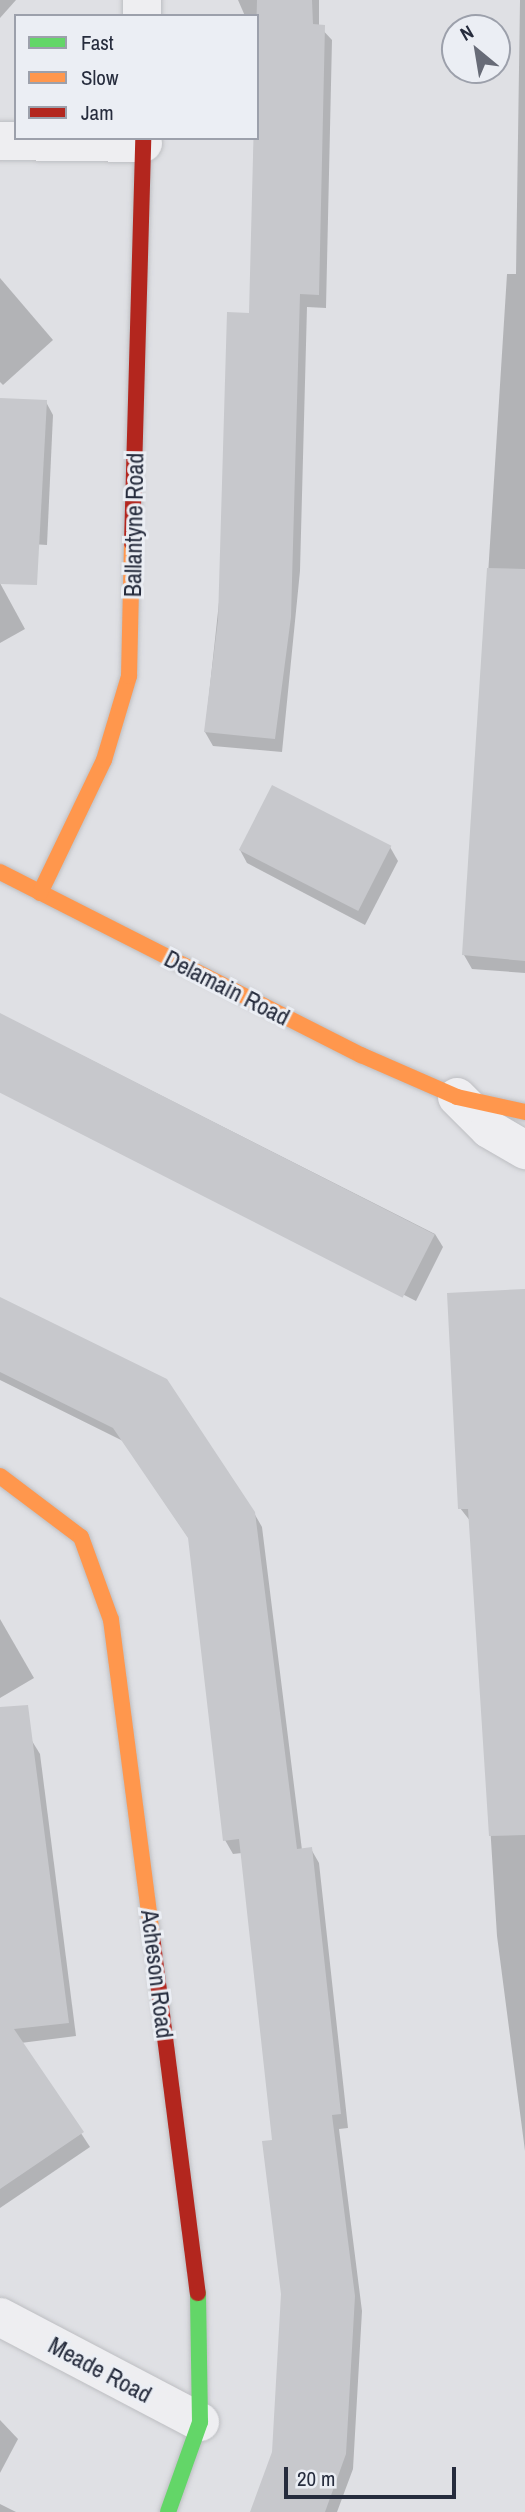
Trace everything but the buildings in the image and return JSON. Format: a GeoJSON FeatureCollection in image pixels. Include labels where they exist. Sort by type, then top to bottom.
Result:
{"type":"FeatureCollection","features":[{"type":"Feature","properties":{"kind":"street"},"geometry":{"type":"LineString","coordinates":[[0,141],[143,141]]}},
{"type":"Feature","properties":{"kind":"street","name":"Ballantyne Road"},"geometry":{"type":"LineString","coordinates":[[40,893],[104,760],[129,676],[143,141]]}},
{"type":"Feature","properties":{"kind":"street","name":"Delamain Road"},"geometry":{"type":"LineString","coordinates":[[0,872],[457,1097],[525,1112]]}},
{"type":"Feature","properties":{"kind":"street"},"geometry":{"type":"LineString","coordinates":[[457,1097],[489,1129],[525,1150]]}},
{"type":"Feature","properties":{"kind":"street","name":"Acheson Road"},"geometry":{"type":"LineString","coordinates":[[0,1476],[81,1537],[111,1620],[203,2328],[200,2422],[168,2512]]}},
{"type":"Feature","properties":{"kind":"street","name":"Meade Road"},"geometry":{"type":"LineString","coordinates":[[0,2317],[200,2422]]}},
{"type":"Feature","properties":{"kind":"traffic: fast"},"geometry":{"type":"LineString","coordinates":[[168,2512],[200,2422],[198,2293]]}},
{"type":"Feature","properties":{"kind":"traffic: slow"},"geometry":{"type":"LineString","coordinates":[[40,893],[104,760],[129,676],[132,543]]}},
{"type":"Feature","properties":{"kind":"traffic: slow"},"geometry":{"type":"LineString","coordinates":[[0,872],[361,1055],[457,1097],[525,1112]]}},
{"type":"Feature","properties":{"kind":"traffic: slow"},"geometry":{"type":"LineString","coordinates":[[0,1476],[81,1537],[111,1620],[152,1936]]}},
{"type":"Feature","properties":{"kind":"traffic: jam"},"geometry":{"type":"LineString","coordinates":[[132,543],[143,140]]}},
{"type":"Feature","properties":{"kind":"traffic: jam"},"geometry":{"type":"LineString","coordinates":[[152,1936],[198,2293]]}}]}
